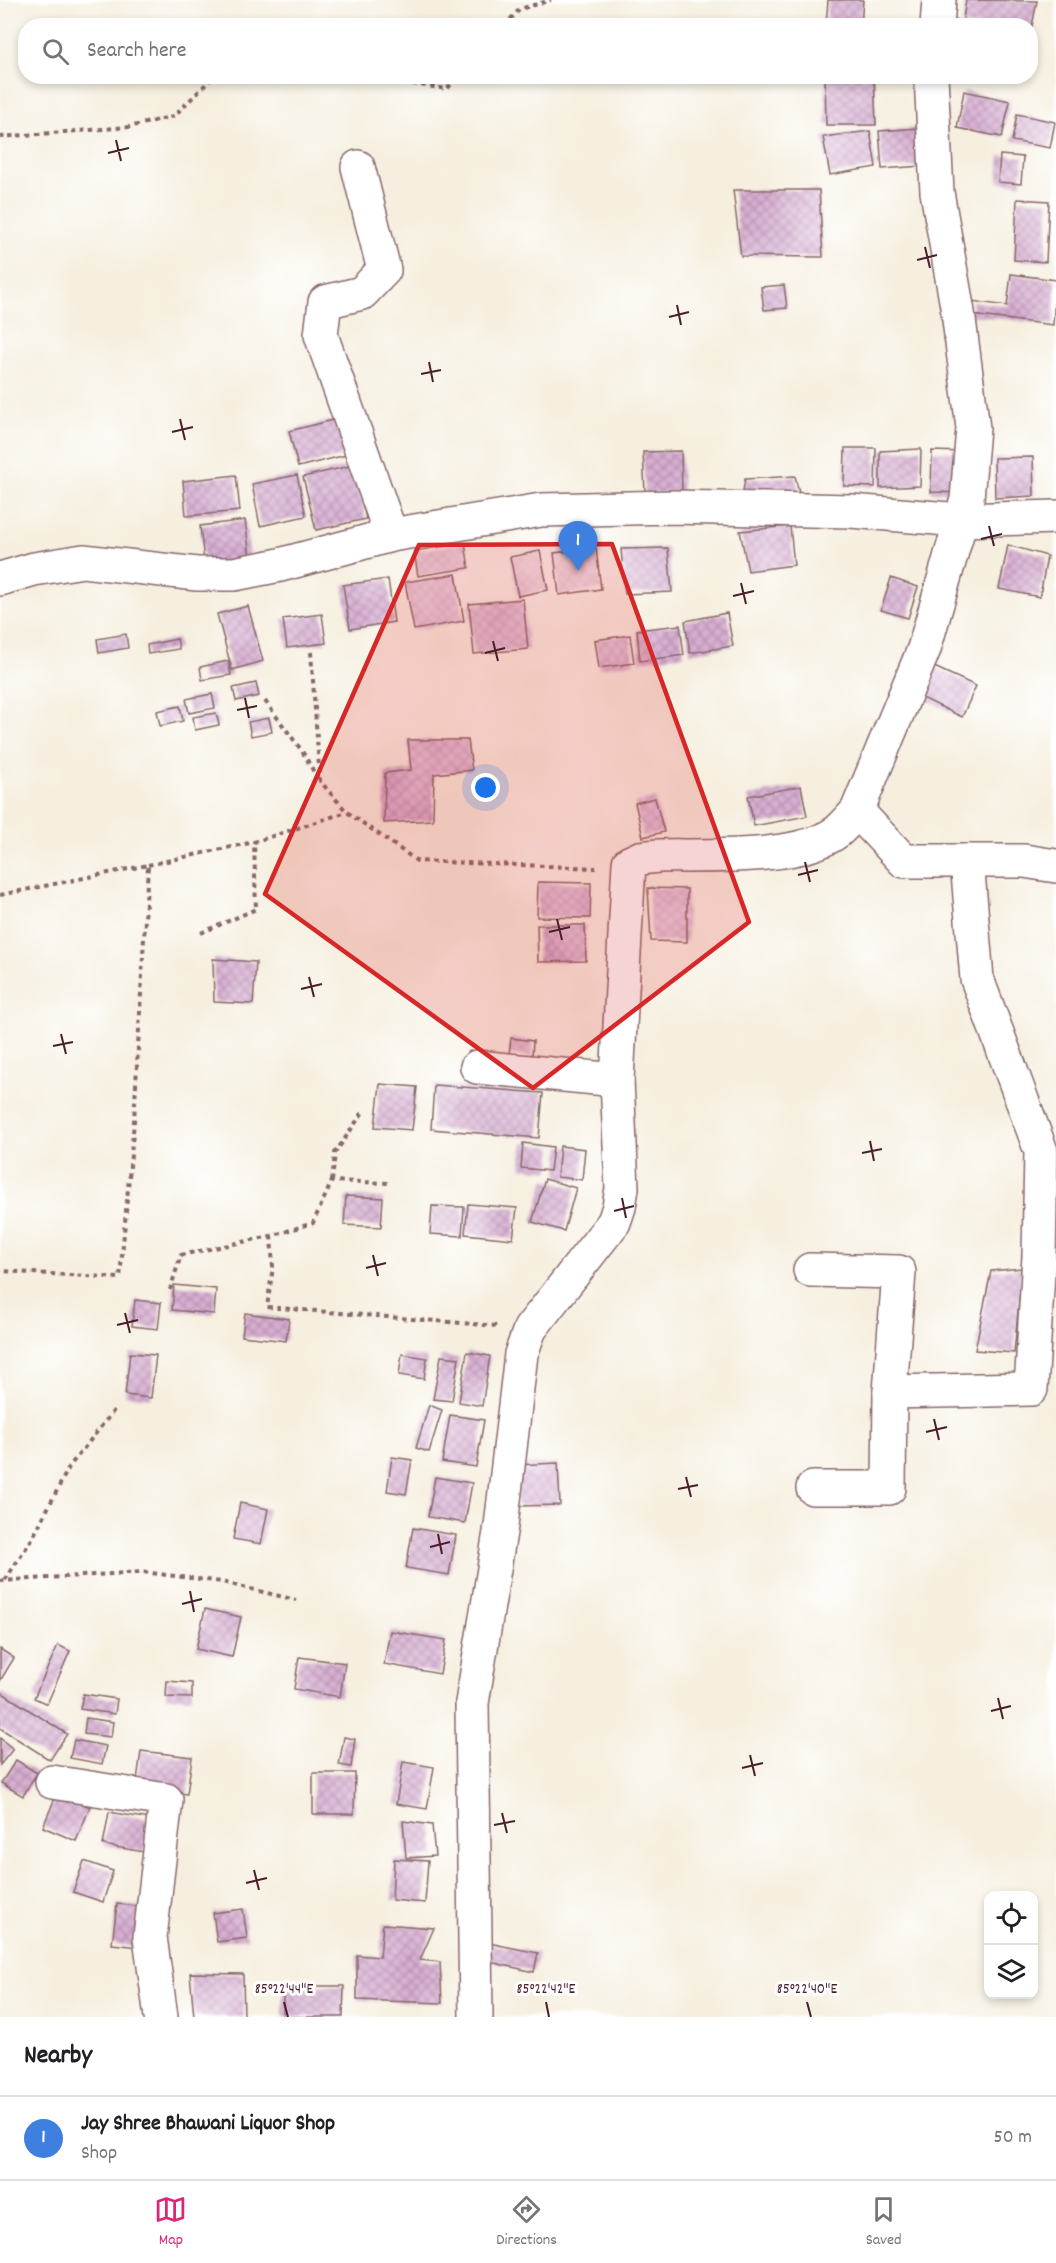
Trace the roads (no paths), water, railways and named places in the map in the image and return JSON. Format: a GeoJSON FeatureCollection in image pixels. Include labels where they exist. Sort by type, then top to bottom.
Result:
{"type":"FeatureCollection","features":[{"type":"Feature","properties":{"kind":"street"},"geometry":{"type":"LineString","coordinates":[[938,18],[939,0]]}},
{"type":"Feature","properties":{"kind":"street"},"geometry":{"type":"LineString","coordinates":[[476,2017],[472,1703],[501,1526],[521,1354],[530,1329],[614,1222],[619,1207],[622,1188],[617,1080],[629,863],[640,858],[658,855],[780,853],[817,842],[837,832],[857,811],[924,649],[967,499],[974,428],[958,312],[937,192],[932,84]]}},
{"type":"Feature","properties":{"kind":"street"},"geometry":{"type":"LineString","coordinates":[[358,167],[384,270],[362,293],[325,302],[321,334],[391,535]]}},
{"type":"Feature","properties":{"kind":"street"},"geometry":{"type":"LineString","coordinates":[[0,579],[34,569],[83,561],[197,573],[234,574],[280,565],[391,535],[553,510],[673,507],[851,511],[961,520],[1056,517]]}},
{"type":"Feature","properties":{"kind":"street"},"geometry":{"type":"LineString","coordinates":[[857,811],[904,861],[1024,861],[1056,866]]}},
{"type":"Feature","properties":{"kind":"street"},"geometry":{"type":"LineString","coordinates":[[890,1392],[1031,1389],[1039,1256],[1041,1151],[978,979],[968,861]]}},
{"type":"Feature","properties":{"kind":"street"},"geometry":{"type":"LineString","coordinates":[[477,1067],[617,1080]]}},
{"type":"Feature","properties":{"kind":"street"},"geometry":{"type":"LineString","coordinates":[[810,1270],[899,1272],[890,1392],[889,1488],[813,1488]]}},
{"type":"Feature","properties":{"kind":"street"},"geometry":{"type":"LineString","coordinates":[[52,1782],[166,1800],[150,1937],[161,2017]]}},
{"type":"Feature","properties":{"kind":"place","name":"Jay Shree Bhawani Liquor Shop"},"geometry":{"type":"Point","coordinates":[578,571]}}]}
